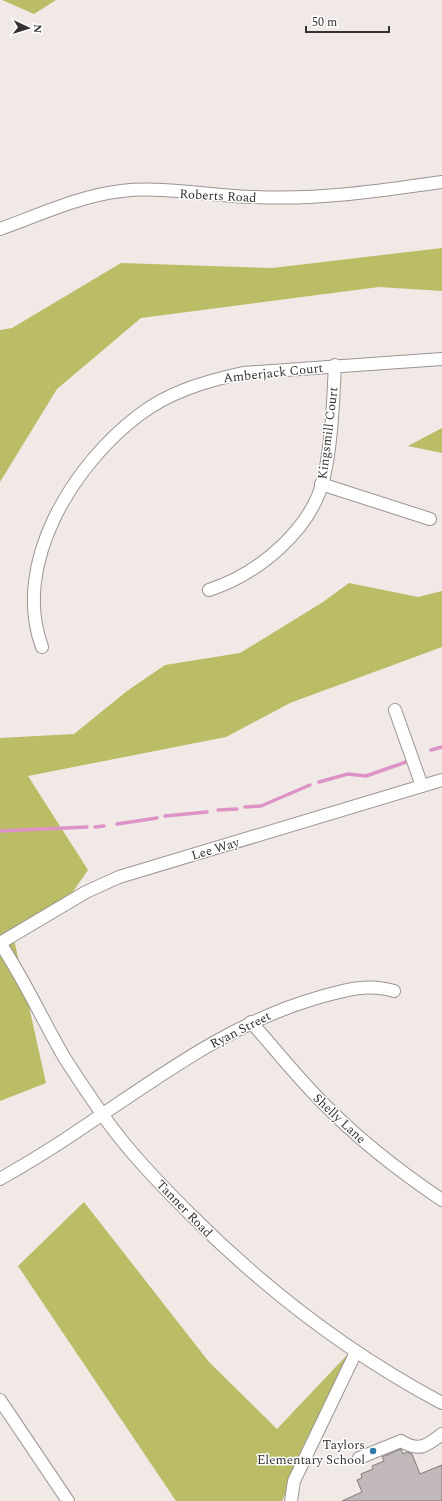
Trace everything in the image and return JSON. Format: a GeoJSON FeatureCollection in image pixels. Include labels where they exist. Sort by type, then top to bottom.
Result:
{"type":"FeatureCollection","features":[{"type":"Feature","properties":{"kind":"street","name":"Roberts Road"},"geometry":{"type":"LineString","coordinates":[[0,229],[81,200],[122,191],[142,190],[255,197],[304,198],[376,191],[442,182]]}},
{"type":"Feature","properties":{"kind":"street","name":"Amberjack Court"},"geometry":{"type":"LineString","coordinates":[[42,647],[34,618],[34,594],[44,546],[61,506],[72,486],[85,468],[116,434],[140,414],[162,400],[213,379],[243,373],[335,365],[442,359]]}},
{"type":"Feature","properties":{"kind":"street","name":"Kingsmill Court"},"geometry":{"type":"LineString","coordinates":[[209,590],[238,578],[261,564],[282,546],[304,518],[314,502],[321,484],[328,454],[335,365]]}},
{"type":"Feature","properties":{"kind":"street"},"geometry":{"type":"LineString","coordinates":[[321,484],[430,519]]}},
{"type":"Feature","properties":{"kind":"street"},"geometry":{"type":"LineString","coordinates":[[395,710],[422,786]]}},
{"type":"Feature","properties":{"kind":"street","name":"Lee Way"},"geometry":{"type":"LineString","coordinates":[[0,943],[86,892],[119,877],[442,780]]}},
{"type":"Feature","properties":{"kind":"street","name":"Tanner Road"},"geometry":{"type":"LineString","coordinates":[[0,943],[64,1057],[102,1114],[141,1163],[221,1245],[249,1271],[307,1318],[356,1352],[442,1403]]}},
{"type":"Feature","properties":{"kind":"street","name":"Ryan Street"},"geometry":{"type":"LineString","coordinates":[[0,1179],[177,1064],[228,1033],[251,1022],[288,1006],[349,989],[380,987],[394,992]]}},
{"type":"Feature","properties":{"kind":"street","name":"Shelly Lane"},"geometry":{"type":"LineString","coordinates":[[251,1022],[301,1080],[355,1134],[390,1163],[442,1200]]}},
{"type":"Feature","properties":{"kind":"street"},"geometry":{"type":"LineString","coordinates":[[291,1501],[294,1481],[356,1352]]}},
{"type":"Feature","properties":{"kind":"street"},"geometry":{"type":"LineString","coordinates":[[0,1400],[68,1501]]}},
{"type":"Feature","properties":{"kind":"street"},"geometry":{"type":"LineString","coordinates":[[359,1458],[401,1441],[409,1446],[420,1447],[428,1445],[442,1434]]}},
{"type":"Feature","properties":{"kind":"shaded area"},"geometry":{"type":"Polygon","coordinates":[[[2,0],[56,0],[34,14],[2,0]]]}},
{"type":"Feature","properties":{"kind":"shaded area"},"geometry":{"type":"Polygon","coordinates":[[[442,248],[442,291],[379,287],[141,318],[57,389],[0,482],[0,330],[12,328],[121,263],[272,268],[442,248]]]}},
{"type":"Feature","properties":{"kind":"shaded area"},"geometry":{"type":"Polygon","coordinates":[[[442,428],[442,453],[408,446],[442,428]]]}},
{"type":"Feature","properties":{"kind":"shaded area"},"geometry":{"type":"Polygon","coordinates":[[[349,583],[418,597],[442,591],[442,647],[290,703],[226,737],[28,776],[88,870],[54,919],[14,939],[46,1083],[0,1101],[0,738],[74,734],[127,691],[165,665],[240,653],[323,602],[349,583]]]}},
{"type":"Feature","properties":{"kind":"shaded area"},"geometry":{"type":"Polygon","coordinates":[[[84,1202],[209,1362],[277,1429],[348,1354],[282,1501],[176,1501],[18,1266],[84,1202]]]}},
{"type":"Feature","properties":{"kind":"building"},"geometry":{"type":"Polygon","coordinates":[[[401,1449],[403,1454],[407,1452],[412,1454],[420,1474],[442,1465],[442,1501],[342,1501],[362,1492],[357,1480],[362,1478],[361,1474],[373,1469],[372,1466],[384,1461],[382,1457],[401,1449]]]}},
{"type":"Feature","properties":{"kind":"waterway"},"geometry":{"type":"LineString","coordinates":[[431,750],[442,747]]}},
{"type":"Feature","properties":{"kind":"waterway"},"geometry":{"type":"LineString","coordinates":[[319,782],[348,774],[366,776],[406,762]]}},
{"type":"Feature","properties":{"kind":"waterway"},"geometry":{"type":"LineString","coordinates":[[245,807],[261,806],[310,785]]}},
{"type":"Feature","properties":{"kind":"waterway"},"geometry":{"type":"LineString","coordinates":[[218,810],[237,809]]}},
{"type":"Feature","properties":{"kind":"waterway"},"geometry":{"type":"LineString","coordinates":[[165,816],[207,812]]}},
{"type":"Feature","properties":{"kind":"waterway"},"geometry":{"type":"LineString","coordinates":[[117,824],[157,818]]}},
{"type":"Feature","properties":{"kind":"waterway"},"geometry":{"type":"LineString","coordinates":[[95,827],[104,826]]}},
{"type":"Feature","properties":{"kind":"waterway"},"geometry":{"type":"LineString","coordinates":[[0,831],[87,827]]}},
{"type":"Feature","properties":{"kind":"place","name":"Taylors Elementary School"},"geometry":{"type":"Point","coordinates":[373,1451]}}]}
